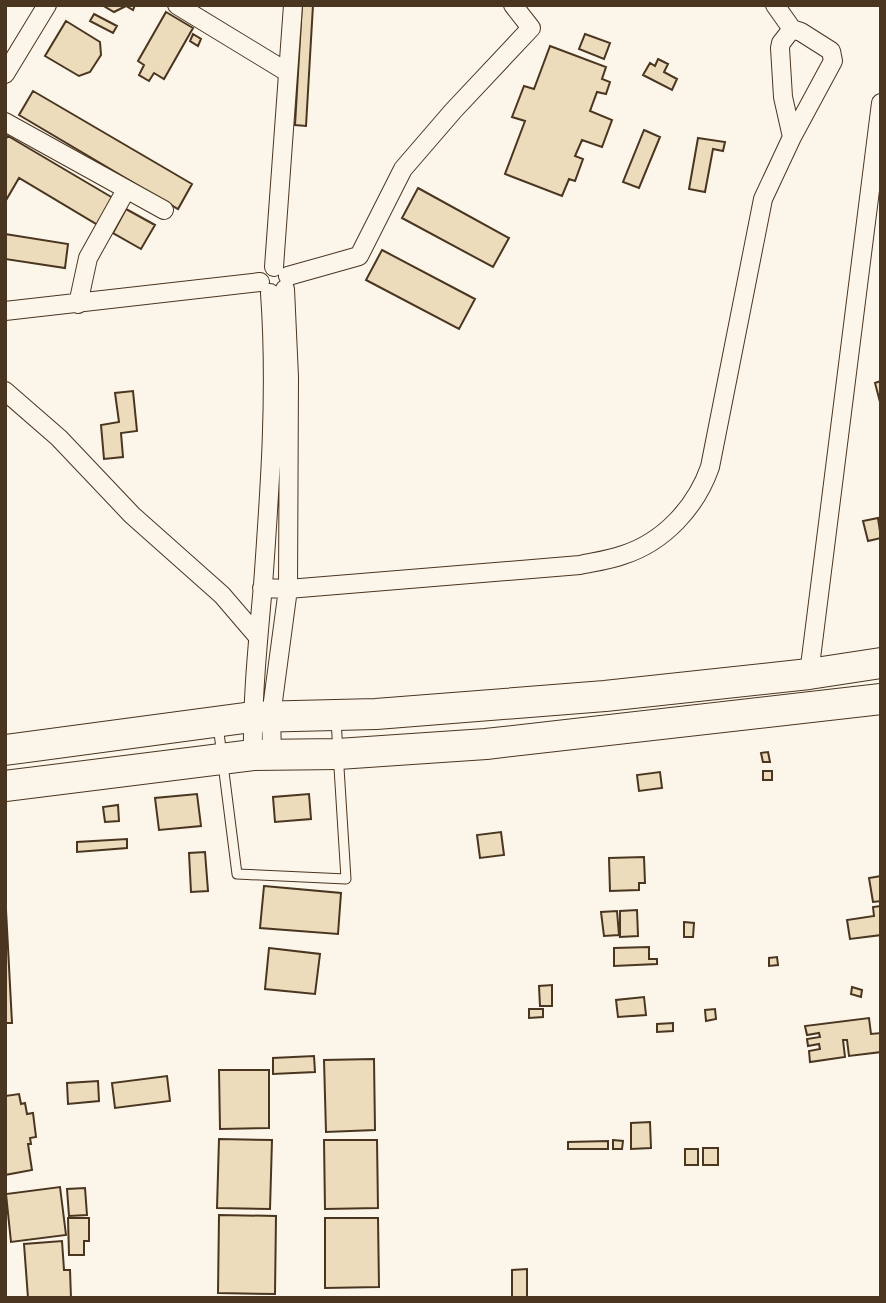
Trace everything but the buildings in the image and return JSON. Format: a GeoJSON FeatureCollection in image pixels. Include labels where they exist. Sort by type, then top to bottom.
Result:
{"type":"FeatureCollection","features":[{"type":"Feature","properties":{"kind":"highway"},"geometry":{"type":"LineString","coordinates":[[5,750],[262,716],[376,714],[605,696],[809,674],[881,663]]}},
{"type":"Feature","properties":{"kind":"highway"},"geometry":{"type":"LineString","coordinates":[[5,786],[262,754],[338,754],[525,740],[881,699]]}},
{"type":"Feature","properties":{"kind":"street"},"geometry":{"type":"LineString","coordinates":[[5,74],[47,5]]}},
{"type":"Feature","properties":{"kind":"street"},"geometry":{"type":"LineString","coordinates":[[177,5],[287,72]]}},
{"type":"Feature","properties":{"kind":"street"},"geometry":{"type":"LineString","coordinates":[[262,754],[258,637],[272,406],[275,281],[293,5]]}},
{"type":"Feature","properties":{"kind":"street"},"geometry":{"type":"LineString","coordinates":[[5,311],[275,281],[359,256],[403,169],[531,28],[513,5]]}},
{"type":"Feature","properties":{"kind":"street"},"geometry":{"type":"LineString","coordinates":[[262,588],[288,589],[580,565],[624,555],[672,527],[702,490],[710,467],[763,199],[792,137],[833,61],[833,54],[828,48],[792,29],[775,5]]}},
{"type":"Feature","properties":{"kind":"street"},"geometry":{"type":"LineString","coordinates":[[792,29],[780,48],[783,97],[792,137]]}},
{"type":"Feature","properties":{"kind":"street"},"geometry":{"type":"LineString","coordinates":[[809,674],[881,103]]}},
{"type":"Feature","properties":{"kind":"street"},"geometry":{"type":"LineString","coordinates":[[5,122],[164,210]]}},
{"type":"Feature","properties":{"kind":"street"},"geometry":{"type":"LineString","coordinates":[[78,304],[88,258],[126,190]]}},
{"type":"Feature","properties":{"kind":"street"},"geometry":{"type":"LineString","coordinates":[[262,716],[288,589],[289,377],[275,281]]}},
{"type":"Feature","properties":{"kind":"street"},"geometry":{"type":"LineString","coordinates":[[5,391],[59,438],[132,515],[222,595],[258,637]]}},
{"type":"Feature","properties":{"kind":"lane"},"geometry":{"type":"LineString","coordinates":[[218,723],[237,874],[346,879],[335,714]]}}]}
